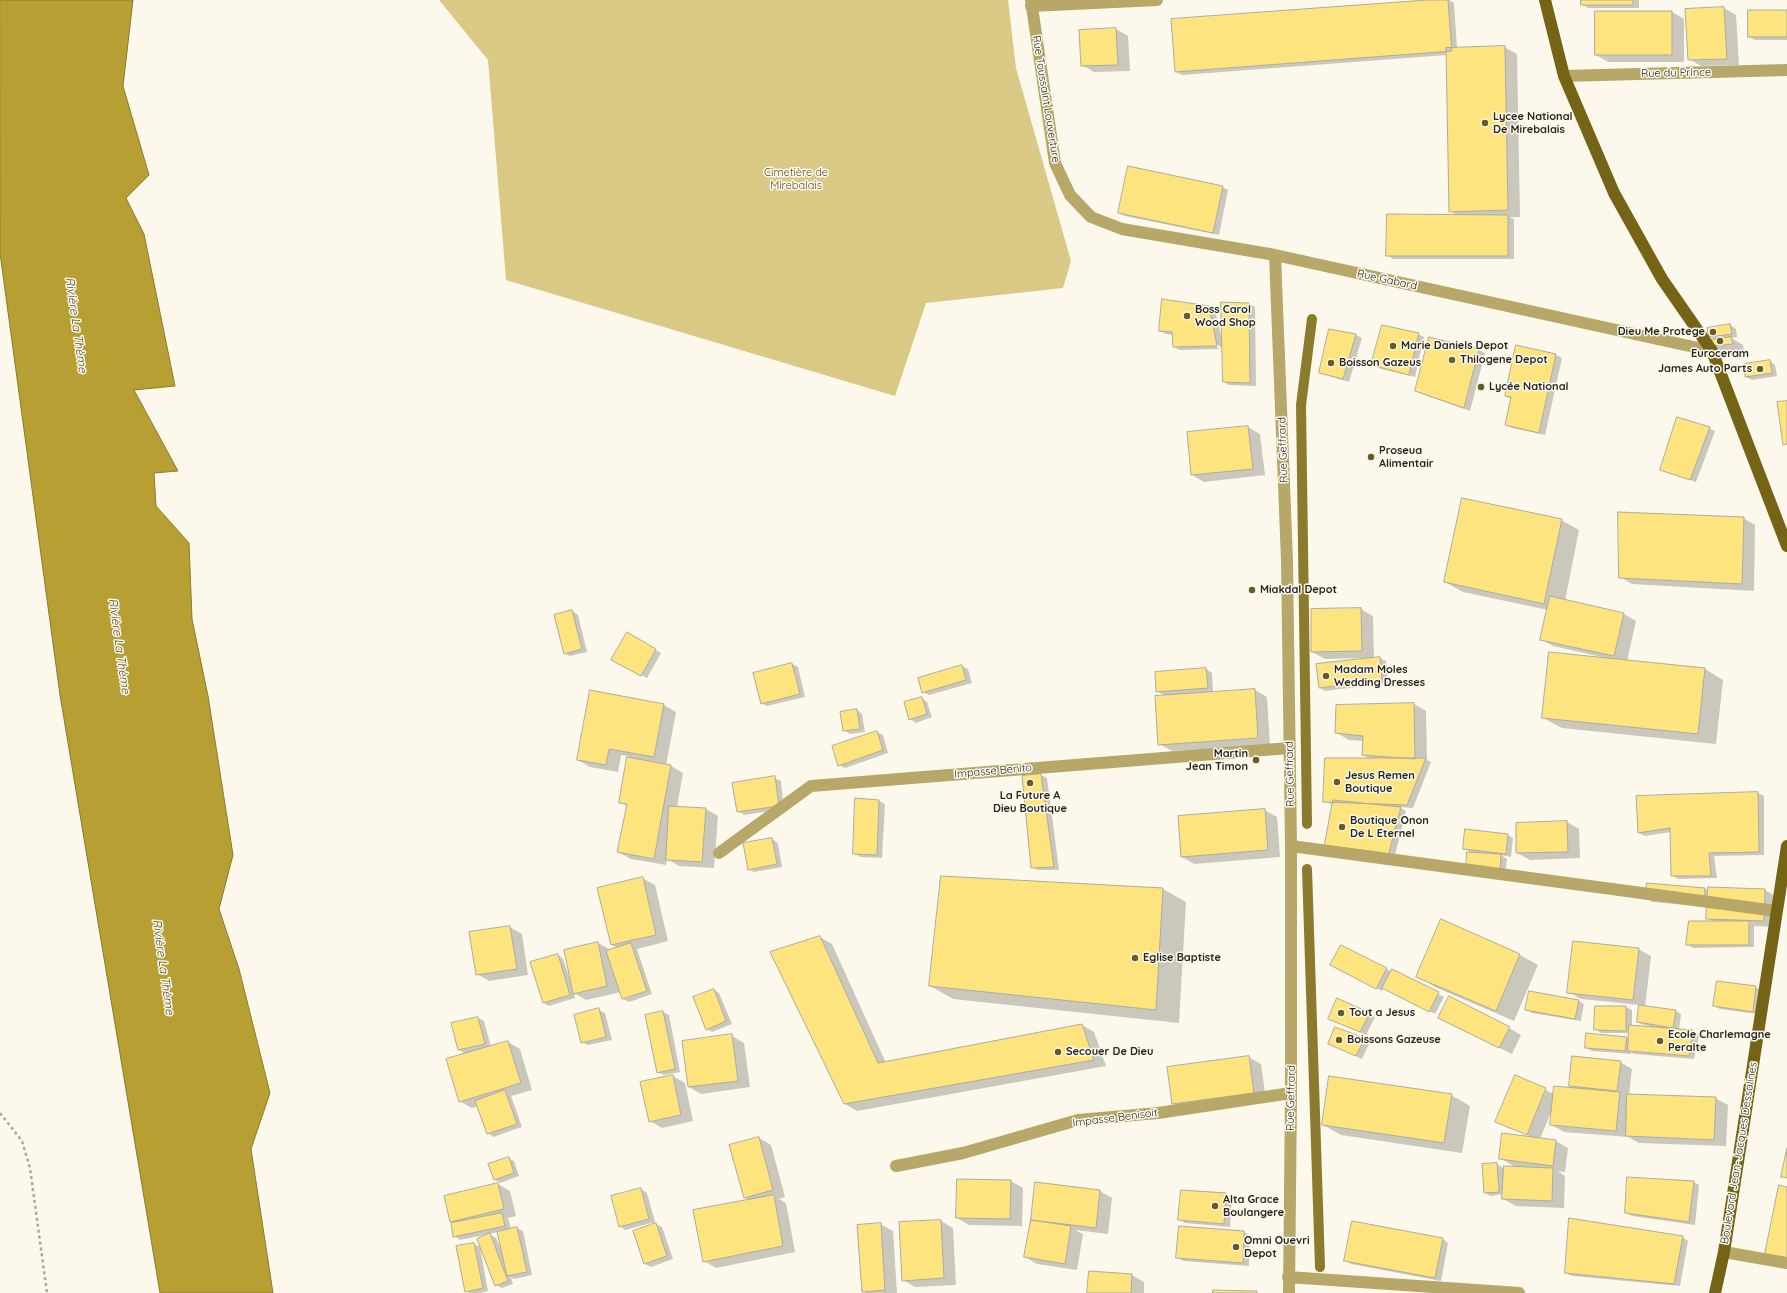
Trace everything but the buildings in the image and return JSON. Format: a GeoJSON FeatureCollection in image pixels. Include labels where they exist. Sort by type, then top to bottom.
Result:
{"type":"FeatureCollection","features":[{"type":"Feature","properties":{"kind":"main road"},"geometry":{"type":"LineString","coordinates":[[1545,0],[1564,76],[1614,193],[1662,279],[1712,351],[1787,546]]}},
{"type":"Feature","properties":{"kind":"main road","name":"Boulevard Jean-Jacques Dessalines"},"geometry":{"type":"LineString","coordinates":[[1715,1293],[1724,1252],[1787,846]]}},
{"type":"Feature","properties":{"kind":"street"},"geometry":{"type":"LineString","coordinates":[[1031,3],[1157,0]]}},
{"type":"Feature","properties":{"kind":"street","name":"Rue Toussaint Louverture"},"geometry":{"type":"LineString","coordinates":[[1031,3],[1055,163],[1070,195]]}},
{"type":"Feature","properties":{"kind":"street","name":"Rue du Prince"},"geometry":{"type":"LineString","coordinates":[[1564,76],[1787,70]]}},
{"type":"Feature","properties":{"kind":"street","name":"Rue Gabard"},"geometry":{"type":"LineString","coordinates":[[1070,195],[1091,217],[1122,229],[1275,255],[1712,351]]}},
{"type":"Feature","properties":{"kind":"street","name":"Rue Geffrard"},"geometry":{"type":"LineString","coordinates":[[1275,255],[1287,562],[1291,846],[1289,1293]]}},
{"type":"Feature","properties":{"kind":"street","name":"Impasse Benito"},"geometry":{"type":"LineString","coordinates":[[719,853],[811,786],[1289,748]]}},
{"type":"Feature","properties":{"kind":"street"},"geometry":{"type":"LineString","coordinates":[[1291,846],[1776,911]]}},
{"type":"Feature","properties":{"kind":"street","name":"Impasse Benisoit"},"geometry":{"type":"LineString","coordinates":[[896,1166],[963,1153],[1078,1120],[1158,1113],[1291,1093]]}},
{"type":"Feature","properties":{"kind":"street"},"geometry":{"type":"LineString","coordinates":[[1724,1252],[1787,1263]]}},
{"type":"Feature","properties":{"kind":"street"},"geometry":{"type":"LineString","coordinates":[[1288,1277],[1519,1293]]}},
{"type":"Feature","properties":{"kind":"path"},"geometry":{"type":"LineString","coordinates":[[0,1113],[22,1142],[30,1168],[47,1293]]}},
{"type":"Feature","properties":{"kind":"green space","name":"Cimetière de Mirebalais"},"geometry":{"type":"Polygon","coordinates":[[[439,0],[1008,0],[1016,68],[1071,261],[1063,288],[926,303],[895,396],[506,280],[488,60],[439,0]]]}},
{"type":"Feature","properties":{"kind":"water","name":"Rivière La Thème"},"geometry":{"type":"Polygon","coordinates":[[[0,0],[133,0],[123,86],[149,175],[126,198],[144,234],[175,386],[134,390],[178,471],[154,473],[156,506],[189,543],[192,619],[208,696],[233,855],[219,909],[239,969],[270,1093],[251,1149],[273,1293],[160,1293],[60,695],[0,253],[0,0]]]}},
{"type":"Feature","properties":{"kind":"waterway"},"geometry":{"type":"LineString","coordinates":[[1307,824],[1301,405],[1312,319]]}},
{"type":"Feature","properties":{"kind":"waterway"},"geometry":{"type":"LineString","coordinates":[[1307,869],[1320,1267]]}},
{"type":"Feature","properties":{"kind":"place","name":"Lycee National De Mirebalais"},"geometry":{"type":"Point","coordinates":[1485,123]}},
{"type":"Feature","properties":{"kind":"place","name":"Boss Carol Wood Shop"},"geometry":{"type":"Point","coordinates":[1187,316]}},
{"type":"Feature","properties":{"kind":"place","name":"Dieu Me Protege"},"geometry":{"type":"Point","coordinates":[1713,332]}},
{"type":"Feature","properties":{"kind":"place","name":"Euroceram"},"geometry":{"type":"Point","coordinates":[1720,341]}},
{"type":"Feature","properties":{"kind":"place","name":"Marie Daniels Depot"},"geometry":{"type":"Point","coordinates":[1393,346]}},
{"type":"Feature","properties":{"kind":"place","name":"Thilogene Depot"},"geometry":{"type":"Point","coordinates":[1452,360]}},
{"type":"Feature","properties":{"kind":"place","name":"Boisson Gazeus"},"geometry":{"type":"Point","coordinates":[1331,363]}},
{"type":"Feature","properties":{"kind":"place","name":"James Auto Parts"},"geometry":{"type":"Point","coordinates":[1760,369]}},
{"type":"Feature","properties":{"kind":"place","name":"Lycée National"},"geometry":{"type":"Point","coordinates":[1481,387]}},
{"type":"Feature","properties":{"kind":"place","name":"Proseua Alimentair"},"geometry":{"type":"Point","coordinates":[1371,457]}},
{"type":"Feature","properties":{"kind":"place","name":"Miakdal Depot"},"geometry":{"type":"Point","coordinates":[1252,590]}},
{"type":"Feature","properties":{"kind":"place","name":"Madam Moles Wedding Dresses"},"geometry":{"type":"Point","coordinates":[1326,676]}},
{"type":"Feature","properties":{"kind":"place","name":"Martin Jean Timon"},"geometry":{"type":"Point","coordinates":[1256,760]}},
{"type":"Feature","properties":{"kind":"place","name":"Jesus Remen Boutique"},"geometry":{"type":"Point","coordinates":[1337,782]}},
{"type":"Feature","properties":{"kind":"place","name":"La Future A Dieu Boutique"},"geometry":{"type":"Point","coordinates":[1030,783]}},
{"type":"Feature","properties":{"kind":"place","name":"Boutique Onon De L Eternel"},"geometry":{"type":"Point","coordinates":[1342,827]}},
{"type":"Feature","properties":{"kind":"place","name":"Eglise Baptiste"},"geometry":{"type":"Point","coordinates":[1135,958]}},
{"type":"Feature","properties":{"kind":"place","name":"Tout a Jesus"},"geometry":{"type":"Point","coordinates":[1341,1013]}},
{"type":"Feature","properties":{"kind":"place","name":"Boissons Gazeuse"},"geometry":{"type":"Point","coordinates":[1339,1040]}},
{"type":"Feature","properties":{"kind":"place","name":"Ecole Charlemagne Peralte"},"geometry":{"type":"Point","coordinates":[1660,1041]}},
{"type":"Feature","properties":{"kind":"place","name":"Secouer De Dieu"},"geometry":{"type":"Point","coordinates":[1058,1052]}},
{"type":"Feature","properties":{"kind":"place","name":"Alta Grace Boulangere"},"geometry":{"type":"Point","coordinates":[1215,1206]}},
{"type":"Feature","properties":{"kind":"place","name":"Omni Ouevri Depot"},"geometry":{"type":"Point","coordinates":[1236,1247]}}]}
